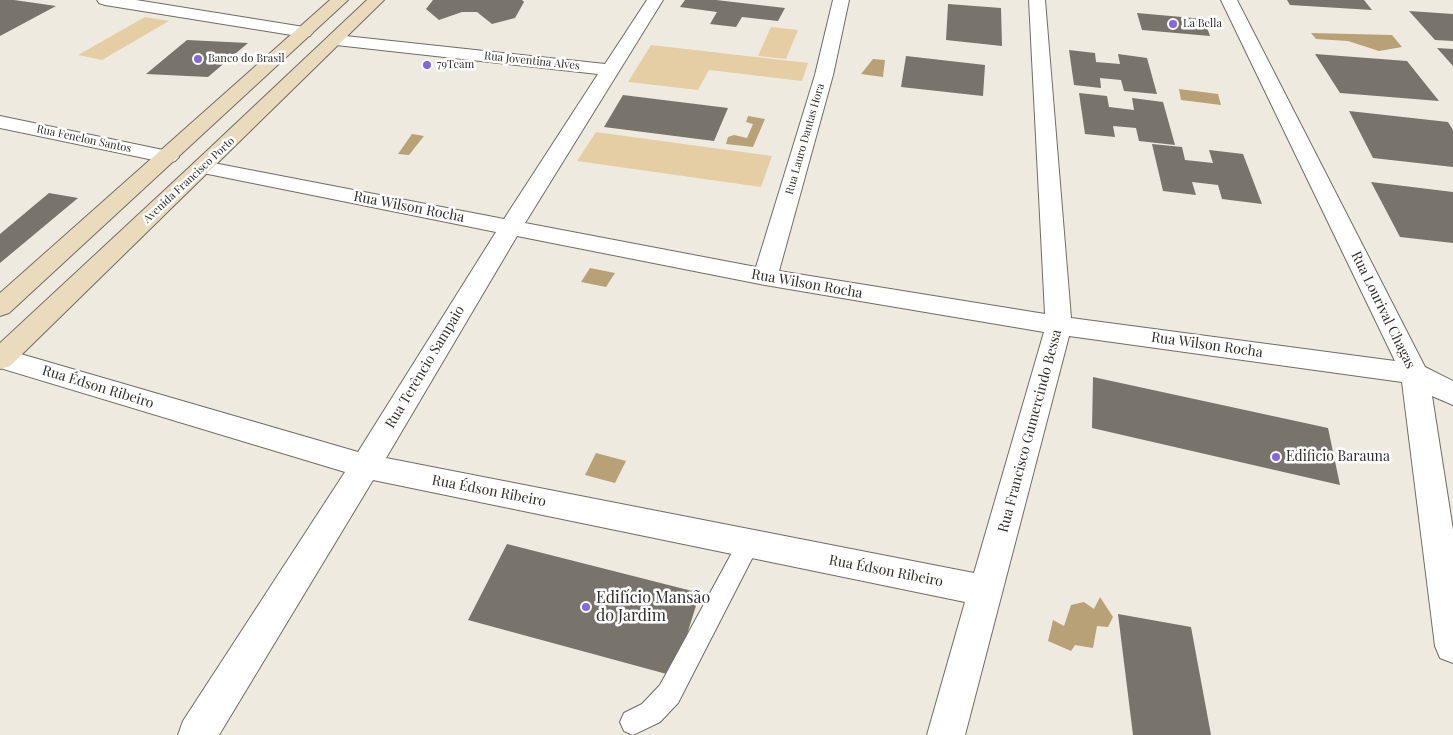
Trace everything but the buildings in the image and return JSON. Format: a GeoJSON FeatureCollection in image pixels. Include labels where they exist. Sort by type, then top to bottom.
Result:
{"type":"FeatureCollection","features":[{"type":"Feature","properties":{"kind":"main road"},"geometry":{"type":"LineString","coordinates":[[0,307],[340,0]]}},
{"type":"Feature","properties":{"kind":"main road","name":"Avenida Francisco Porto"},"geometry":{"type":"LineString","coordinates":[[0,358],[203,167],[376,0]]}},
{"type":"Feature","properties":{"kind":"street"},"geometry":{"type":"LineString","coordinates":[[105,0],[304,32]]}},
{"type":"Feature","properties":{"kind":"street","name":"Rua Terêncio Sampaio"},"geometry":{"type":"LineString","coordinates":[[197,735],[511,227],[654,0]]}},
{"type":"Feature","properties":{"kind":"street","name":"Rua Lauro Dantas Hora"},"geometry":{"type":"LineString","coordinates":[[765,278],[824,75],[841,0]]}},
{"type":"Feature","properties":{"kind":"street","name":"Rua Francisco Gumercindo Bessa"},"geometry":{"type":"LineString","coordinates":[[946,735],[1059,325],[1037,0]]}},
{"type":"Feature","properties":{"kind":"street","name":"Rua Lourival Chagas"},"geometry":{"type":"LineString","coordinates":[[1229,0],[1415,374],[1453,646]]}},
{"type":"Feature","properties":{"kind":"street","name":"Rua Joventina Alves"},"geometry":{"type":"LineString","coordinates":[[336,40],[609,70]]}},
{"type":"Feature","properties":{"kind":"street","name":"Rua Fenelon Santos"},"geometry":{"type":"LineString","coordinates":[[0,122],[168,157]]}},
{"type":"Feature","properties":{"kind":"street","name":"Rua Wilson Rocha"},"geometry":{"type":"LineString","coordinates":[[203,167],[765,278],[1059,325],[1415,374],[1453,394]]}},
{"type":"Feature","properties":{"kind":"street","name":"Rua Édson Ribeiro"},"geometry":{"type":"LineString","coordinates":[[0,358],[365,466],[986,591]]}},
{"type":"Feature","properties":{"kind":"lane"},"geometry":{"type":"LineString","coordinates":[[633,722],[651,713],[669,694],[749,543]]}},
{"type":"Feature","properties":{"kind":"shaded area"},"geometry":{"type":"Polygon","coordinates":[[[145,17],[169,21],[102,60],[78,55],[145,17]]]}},
{"type":"Feature","properties":{"kind":"shaded area"},"geometry":{"type":"Polygon","coordinates":[[[771,27],[798,30],[786,59],[758,56],[771,27]]]}},
{"type":"Feature","properties":{"kind":"shaded area"},"geometry":{"type":"Polygon","coordinates":[[[1311,33],[1392,35],[1402,47],[1379,51],[1348,41],[1316,39],[1311,33]]]}},
{"type":"Feature","properties":{"kind":"shaded area"},"geometry":{"type":"Polygon","coordinates":[[[651,45],[808,63],[802,81],[709,70],[698,90],[628,82],[651,45]]]}},
{"type":"Feature","properties":{"kind":"shaded area"},"geometry":{"type":"Polygon","coordinates":[[[873,59],[885,60],[883,77],[861,74],[873,59]]]}},
{"type":"Feature","properties":{"kind":"shaded area"},"geometry":{"type":"Polygon","coordinates":[[[1179,89],[1218,94],[1221,105],[1181,100],[1179,89]]]}},
{"type":"Feature","properties":{"kind":"shaded area"},"geometry":{"type":"Polygon","coordinates":[[[748,116],[765,119],[753,147],[726,144],[728,137],[734,135],[747,138],[753,124],[746,122],[748,116]]]}},
{"type":"Feature","properties":{"kind":"shaded area"},"geometry":{"type":"Polygon","coordinates":[[[596,132],[772,156],[761,187],[577,161],[596,132]]]}},
{"type":"Feature","properties":{"kind":"shaded area"},"geometry":{"type":"Polygon","coordinates":[[[412,134],[424,136],[409,155],[398,154],[412,134]]]}},
{"type":"Feature","properties":{"kind":"shaded area"},"geometry":{"type":"Polygon","coordinates":[[[590,268],[615,273],[606,287],[581,282],[590,268]]]}},
{"type":"Feature","properties":{"kind":"shaded area"},"geometry":{"type":"Polygon","coordinates":[[[596,453],[626,461],[615,483],[585,475],[596,453]]]}},
{"type":"Feature","properties":{"kind":"shaded area"},"geometry":{"type":"Polygon","coordinates":[[[1100,597],[1113,617],[1108,627],[1097,626],[1093,648],[1075,645],[1071,651],[1048,641],[1053,620],[1064,626],[1071,605],[1084,602],[1094,609],[1100,597]]]}},
{"type":"Feature","properties":{"kind":"place","name":"La Bella"},"geometry":{"type":"Point","coordinates":[1173,24]}},
{"type":"Feature","properties":{"kind":"place","name":"Banco do Brasil"},"geometry":{"type":"Point","coordinates":[198,59]}},
{"type":"Feature","properties":{"kind":"place","name":"79Team"},"geometry":{"type":"Point","coordinates":[427,65]}},
{"type":"Feature","properties":{"kind":"place","name":"Edificio Barauna"},"geometry":{"type":"Point","coordinates":[1276,457]}},
{"type":"Feature","properties":{"kind":"place","name":"Edifício Mansão do Jardim"},"geometry":{"type":"Point","coordinates":[586,607]}}]}
